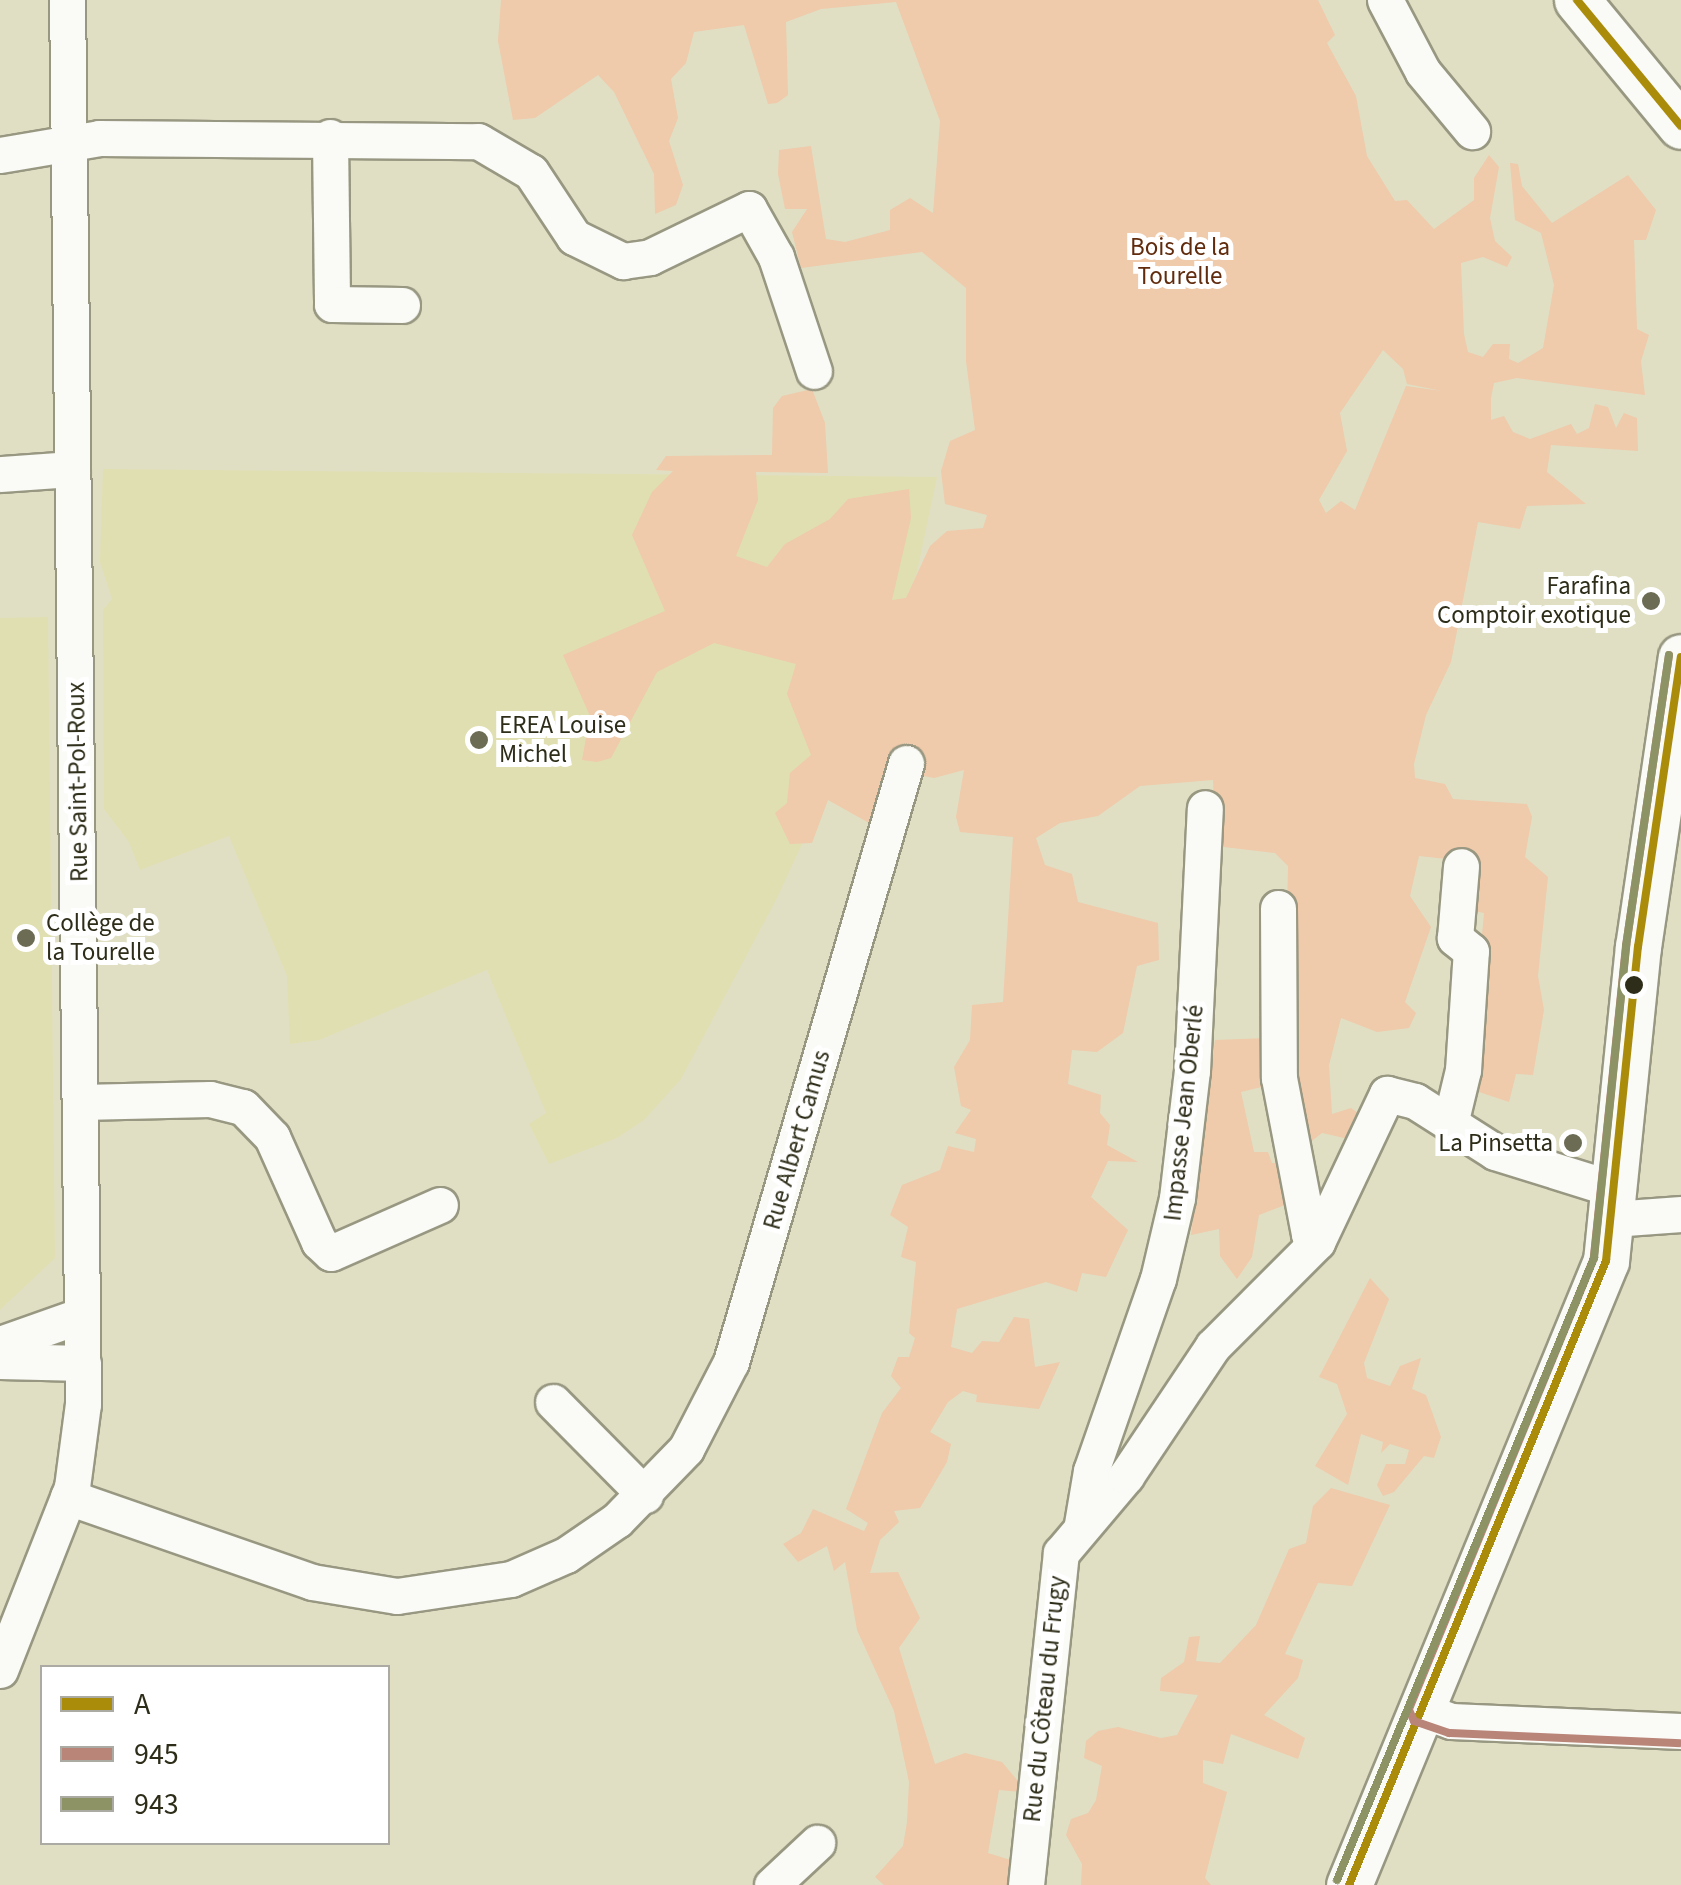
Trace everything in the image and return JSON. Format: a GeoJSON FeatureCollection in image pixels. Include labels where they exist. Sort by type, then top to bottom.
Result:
{"type":"FeatureCollection","features":[{"type":"Feature","properties":{"kind":"street","name":"Rue Saint-Pol-Roux"},"geometry":{"type":"LineString","coordinates":[[0,1670],[68,1497],[82,1430],[81,1102],[66,148],[68,0]]}},
{"type":"Feature","properties":{"kind":"street"},"geometry":{"type":"LineString","coordinates":[[1385,0],[1422,72],[1472,131]]}},
{"type":"Feature","properties":{"kind":"street"},"geometry":{"type":"LineString","coordinates":[[1577,0],[1681,126]]}},
{"type":"Feature","properties":{"kind":"street"},"geometry":{"type":"LineString","coordinates":[[330,136],[332,304],[402,305]]}},
{"type":"Feature","properties":{"kind":"street"},"geometry":{"type":"LineString","coordinates":[[0,156],[66,148],[100,138],[449,138],[494,146],[531,172],[574,237],[623,261],[650,257],[749,209],[776,256],[814,371]]}},
{"type":"Feature","properties":{"kind":"street"},"geometry":{"type":"LineString","coordinates":[[0,474],[72,469]]}},
{"type":"Feature","properties":{"kind":"street"},"geometry":{"type":"LineString","coordinates":[[1350,1885],[1589,1312],[1613,1204],[1638,947],[1681,657]]}},
{"type":"Feature","properties":{"kind":"street","name":"Rue Albert Camus"},"geometry":{"type":"LineString","coordinates":[[68,1497],[312,1582],[397,1596],[485,1586],[533,1570],[594,1537],[646,1495],[686,1448],[731,1362],[906,763]]}},
{"type":"Feature","properties":{"kind":"street","name":"Impasse Jean Oberlé"},"geometry":{"type":"LineString","coordinates":[[1082,1524],[1091,1471],[1158,1279],[1177,1198],[1192,1071],[1206,808]]}},
{"type":"Feature","properties":{"kind":"street"},"geometry":{"type":"LineString","coordinates":[[1450,1124],[1463,1070],[1470,951],[1454,938],[1461,866]]}},
{"type":"Feature","properties":{"kind":"street"},"geometry":{"type":"LineString","coordinates":[[1278,908],[1279,1078],[1307,1226],[1317,1242]]}},
{"type":"Feature","properties":{"kind":"street","name":"Rue du Côteau du Frugy"},"geometry":{"type":"LineString","coordinates":[[1026,1885],[1052,1600],[1062,1553],[1082,1524],[1126,1476],[1213,1346],[1317,1242],[1387,1094],[1400,1094],[1495,1152],[1613,1204]]}},
{"type":"Feature","properties":{"kind":"street"},"geometry":{"type":"LineString","coordinates":[[81,1102],[210,1099],[243,1107],[272,1137],[319,1242],[331,1252],[440,1205]]}},
{"type":"Feature","properties":{"kind":"street"},"geometry":{"type":"LineString","coordinates":[[1613,1204],[1681,1214]]}},
{"type":"Feature","properties":{"kind":"street"},"geometry":{"type":"LineString","coordinates":[[0,1344],[82,1316]]}},
{"type":"Feature","properties":{"kind":"street"},"geometry":{"type":"LineString","coordinates":[[0,1361],[82,1363]]}},
{"type":"Feature","properties":{"kind":"street"},"geometry":{"type":"LineString","coordinates":[[553,1402],[646,1495]]}},
{"type":"Feature","properties":{"kind":"street"},"geometry":{"type":"LineString","coordinates":[[1421,1710],[1452,1720],[1681,1731]]}},
{"type":"Feature","properties":{"kind":"street"},"geometry":{"type":"LineString","coordinates":[[772,1885],[817,1843]]}},
{"type":"Feature","properties":{"kind":"shaded area"},"geometry":{"type":"Polygon","coordinates":[[[103,469],[937,477],[917,572],[861,717],[777,898],[681,1079],[644,1120],[617,1138],[549,1164],[529,1124],[546,1113],[487,970],[319,1040],[290,1044],[287,976],[229,836],[140,870],[129,842],[104,809],[103,610],[112,599],[100,562],[103,469]]]}},
{"type":"Feature","properties":{"kind":"shaded area","name":"Collège de la Tourelle"},"geometry":{"type":"Polygon","coordinates":[[[48,617],[55,1258],[0,1310],[0,618],[48,617]]]}},
{"type":"Feature","properties":{"kind":"green space","name":"Bois de la Tourelle"},"geometry":{"type":"Polygon","coordinates":[[[501,0],[1318,0],[1335,35],[1327,43],[1356,96],[1367,156],[1395,201],[1407,200],[1434,229],[1474,200],[1474,178],[1489,155],[1499,167],[1490,218],[1495,241],[1512,257],[1507,267],[1483,257],[1461,263],[1464,334],[1468,352],[1483,357],[1493,344],[1510,344],[1509,359],[1518,363],[1543,348],[1554,285],[1541,233],[1515,220],[1510,163],[1518,164],[1522,186],[1552,223],[1628,175],[1656,210],[1646,240],[1634,240],[1637,329],[1649,335],[1641,361],[1645,395],[1517,378],[1494,383],[1491,398],[1491,420],[1504,416],[1513,432],[1530,439],[1571,424],[1577,434],[1589,428],[1595,404],[1608,407],[1616,428],[1624,413],[1637,418],[1638,451],[1551,445],[1547,472],[1586,504],[1527,506],[1520,529],[1478,522],[1451,662],[1426,715],[1414,764],[1415,778],[1445,784],[1453,799],[1527,804],[1532,817],[1525,857],[1548,877],[1538,976],[1544,1010],[1533,1075],[1516,1074],[1509,1102],[1479,1092],[1470,1068],[1484,913],[1465,909],[1465,861],[1419,856],[1410,896],[1431,927],[1405,1002],[1416,1013],[1409,1028],[1377,1032],[1341,1018],[1329,1065],[1332,1114],[1351,1108],[1358,1113],[1353,1140],[1322,1133],[1305,1146],[1282,1082],[1241,1092],[1254,1152],[1268,1152],[1272,1163],[1287,1163],[1298,1200],[1259,1215],[1252,1257],[1237,1279],[1220,1256],[1219,1229],[1191,1235],[1215,1040],[1267,1038],[1285,1015],[1288,866],[1275,853],[1224,847],[1215,838],[1213,780],[1140,786],[1098,816],[1060,823],[1036,838],[1045,865],[1072,874],[1078,902],[1158,923],[1159,960],[1137,966],[1123,1033],[1097,1052],[1072,1050],[1068,1084],[1101,1095],[1100,1113],[1110,1125],[1107,1145],[1138,1162],[1108,1161],[1091,1197],[1128,1230],[1106,1277],[1082,1273],[1077,1292],[1046,1282],[957,1309],[951,1347],[972,1353],[982,1341],[999,1342],[1014,1317],[1029,1319],[1035,1367],[1060,1362],[1039,1409],[976,1402],[977,1395],[963,1391],[948,1402],[930,1432],[951,1444],[947,1462],[920,1508],[894,1511],[899,1522],[880,1540],[870,1573],[898,1572],[920,1618],[899,1648],[935,1764],[965,1753],[1002,1762],[1017,1780],[1021,1792],[999,1790],[988,1853],[1017,1862],[1015,1885],[884,1885],[875,1877],[903,1846],[907,1822],[909,1782],[894,1711],[857,1630],[845,1562],[834,1571],[827,1546],[798,1562],[783,1544],[801,1533],[813,1509],[864,1531],[868,1523],[846,1509],[882,1413],[901,1388],[891,1376],[898,1357],[909,1357],[915,1338],[909,1333],[916,1262],[901,1257],[908,1227],[890,1215],[902,1185],[940,1170],[948,1146],[974,1152],[976,1139],[955,1133],[971,1110],[961,1106],[954,1067],[970,1040],[972,1005],[1003,1002],[1013,837],[960,832],[956,817],[964,770],[934,778],[904,772],[878,828],[828,800],[812,843],[790,844],[775,813],[787,803],[790,773],[811,755],[787,694],[796,664],[714,643],[657,672],[611,758],[597,762],[582,760],[590,716],[563,655],[665,611],[632,535],[652,492],[673,471],[656,470],[666,456],[772,455],[773,408],[782,396],[812,389],[825,423],[828,473],[756,472],[758,500],[736,556],[767,567],[785,544],[830,519],[848,499],[909,489],[911,518],[892,600],[906,598],[930,546],[947,531],[983,528],[987,515],[945,504],[941,471],[950,441],[975,430],[966,361],[966,288],[922,252],[801,268],[792,232],[807,209],[785,209],[778,174],[779,150],[811,146],[826,239],[845,242],[890,230],[890,210],[910,198],[933,213],[940,121],[896,2],[821,9],[786,22],[788,95],[777,103],[768,104],[744,25],[694,32],[686,63],[671,79],[678,118],[669,141],[683,185],[676,205],[655,214],[654,174],[614,92],[598,75],[535,118],[513,120],[498,41],[501,0]],[[1383,350],[1340,413],[1347,451],[1319,500],[1326,513],[1341,501],[1355,510],[1406,386],[1442,391],[1407,384],[1403,369],[1383,350]]]}},
{"type":"Feature","properties":{"kind":"green space"},"geometry":{"type":"Polygon","coordinates":[[[1370,1278],[1389,1299],[1364,1363],[1367,1378],[1390,1386],[1400,1366],[1421,1358],[1412,1389],[1426,1395],[1441,1437],[1434,1458],[1424,1456],[1394,1492],[1383,1496],[1377,1485],[1386,1464],[1405,1464],[1409,1450],[1390,1444],[1381,1453],[1383,1442],[1361,1434],[1348,1485],[1315,1466],[1347,1414],[1337,1384],[1319,1377],[1370,1278]]]}},
{"type":"Feature","properties":{"kind":"green space"},"geometry":{"type":"Polygon","coordinates":[[[1331,1488],[1390,1505],[1352,1586],[1318,1583],[1285,1654],[1303,1660],[1298,1678],[1264,1715],[1305,1738],[1298,1759],[1231,1734],[1223,1764],[1203,1760],[1203,1783],[1227,1792],[1205,1878],[1211,1885],[1081,1885],[1082,1864],[1066,1835],[1071,1819],[1088,1813],[1096,1800],[1102,1766],[1084,1758],[1086,1741],[1098,1731],[1118,1727],[1161,1738],[1177,1735],[1198,1695],[1160,1691],[1161,1678],[1184,1662],[1189,1637],[1200,1636],[1196,1661],[1220,1663],[1256,1625],[1289,1549],[1306,1543],[1313,1506],[1331,1488]]]}},
{"type":"Feature","properties":{"kind":"transit line","name":"A"},"geometry":{"type":"LineString","coordinates":[[1577,0],[1681,126]]}},
{"type":"Feature","properties":{"kind":"transit line","name":"945"},"geometry":{"type":"LineString","coordinates":[[1669,655],[1626,946],[1594,1258],[1409,1710],[1414,1721],[1449,1733],[1680,1743]]}},
{"type":"Feature","properties":{"kind":"transit line","name":"943"},"geometry":{"type":"LineString","coordinates":[[1337,1880],[1594,1258],[1626,946],[1669,655]]}},
{"type":"Feature","properties":{"kind":"transit line","name":"A"},"geometry":{"type":"LineString","coordinates":[[1349,1885],[1606,1261],[1638,947],[1681,657]]}},
{"type":"Feature","properties":{"kind":"place","name":"Farafina Comptoir exotique"},"geometry":{"type":"Point","coordinates":[1651,601]}},
{"type":"Feature","properties":{"kind":"place","name":"EREA Louise Michel"},"geometry":{"type":"Point","coordinates":[479,740]}},
{"type":"Feature","properties":{"kind":"place","name":"Collège de la Tourelle"},"geometry":{"type":"Point","coordinates":[26,938]}},
{"type":"Feature","properties":{"kind":"place","name":"La Pinsetta"},"geometry":{"type":"Point","coordinates":[1573,1143]}}]}
